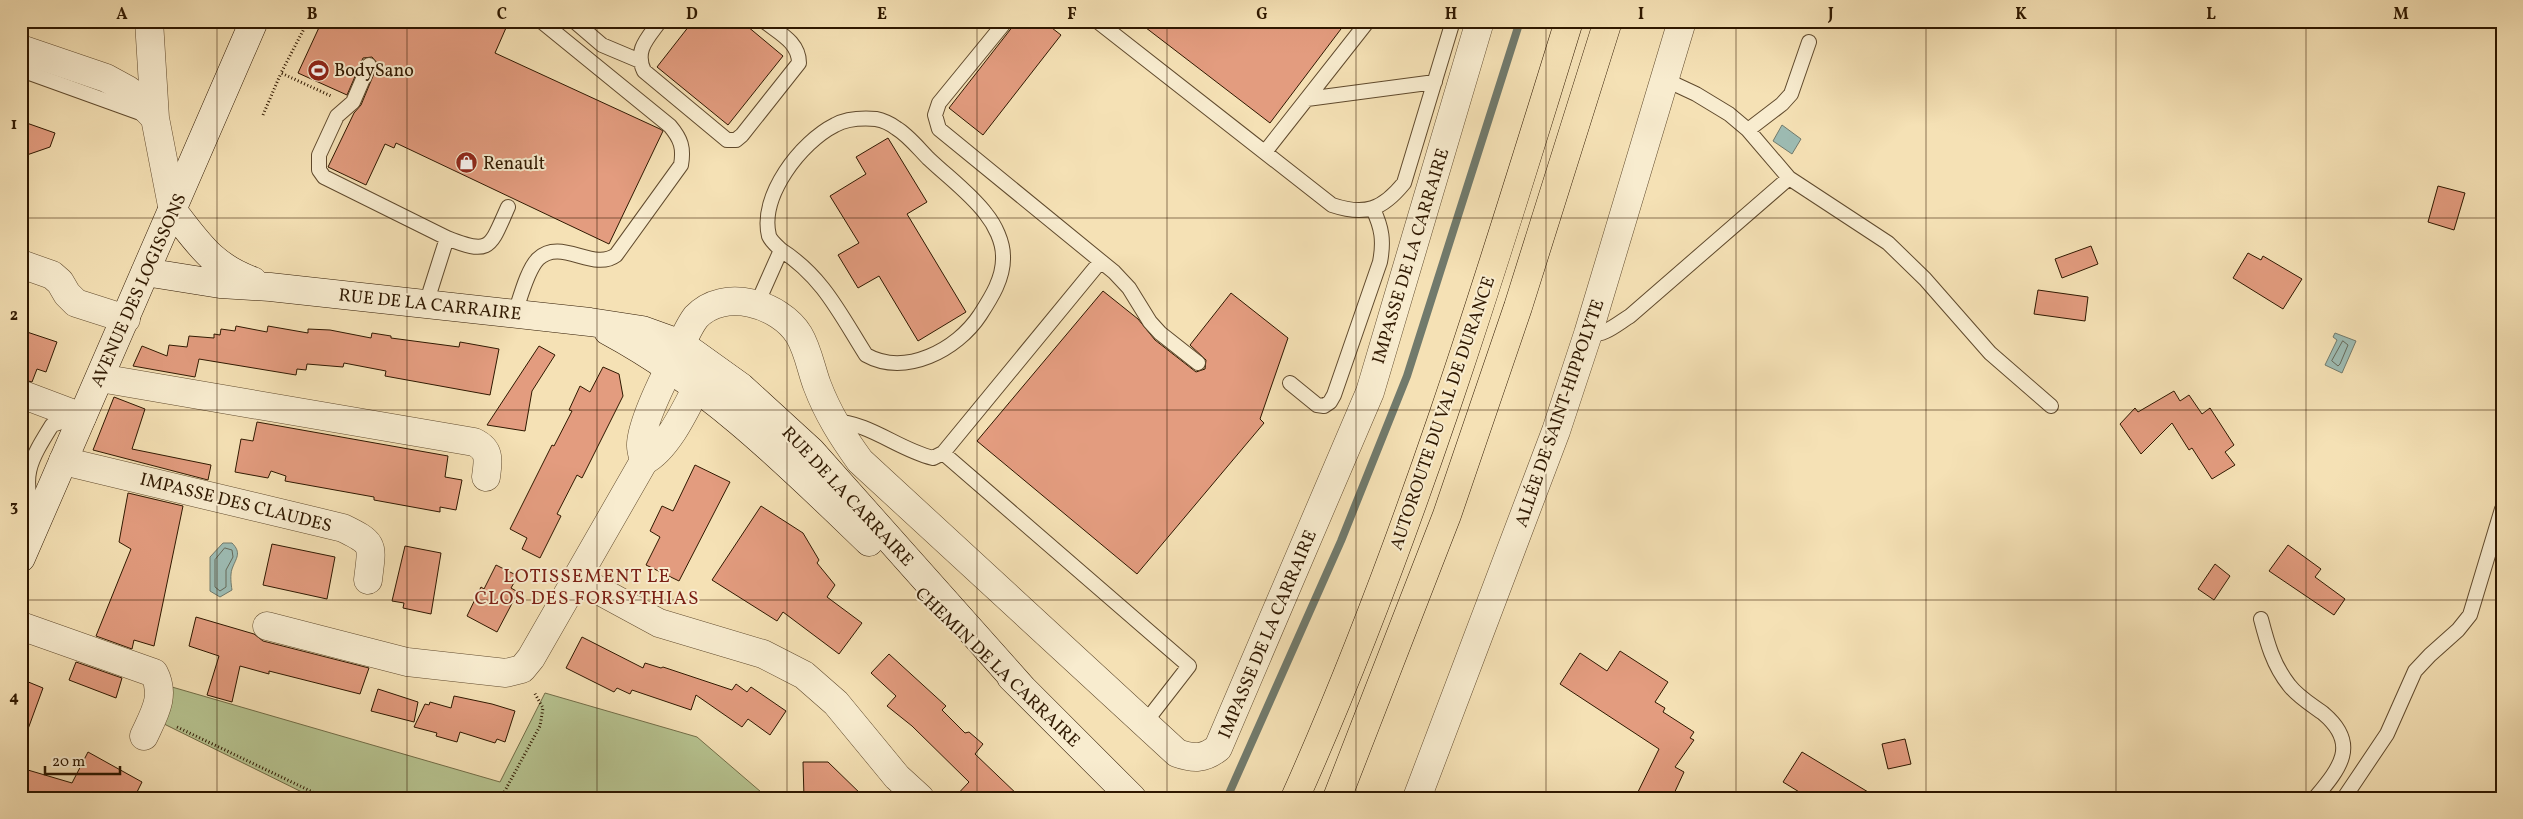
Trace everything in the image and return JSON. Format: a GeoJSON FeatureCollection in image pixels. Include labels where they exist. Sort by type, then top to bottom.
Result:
{"type":"FeatureCollection","features":[{"type":"Feature","properties":{"kind":"highway","name":"AUTOROUTE DU VAL DE DURANCE"},"geometry":{"type":"LineString","coordinates":[[1295,798],[1336,706],[1426,466],[1507,224],[1569,21]]}},
{"type":"Feature","properties":{"kind":"highway","name":"AUTOROUTE DU VAL DE DURANCE"},"geometry":{"type":"LineString","coordinates":[[1337,798],[1447,515],[1518,307],[1608,21]]}},
{"type":"Feature","properties":{"kind":"street"},"geometry":{"type":"LineString","coordinates":[[148,21],[155,118],[173,211]]}},
{"type":"Feature","properties":{"kind":"street","name":"AVENUE DES LOGISSONS"},"geometry":{"type":"LineString","coordinates":[[21,558],[29,516],[63,461],[254,21]]}},
{"type":"Feature","properties":{"kind":"street","name":"IMPASSE DE LA CARRAIRE"},"geometry":{"type":"LineString","coordinates":[[644,461],[641,445],[643,429],[675,356],[696,317],[716,305],[738,302],[757,304],[789,322],[800,336],[832,420],[860,460],[1177,753],[1192,758],[1207,756],[1218,748],[1370,392],[1480,21]]}},
{"type":"Feature","properties":{"kind":"street","name":"ALLÉE DE SAINT-HIPPOLYTE"},"geometry":{"type":"LineString","coordinates":[[1417,798],[1556,431],[1588,334],[1666,80],[1682,21]]}},
{"type":"Feature","properties":{"kind":"street"},"geometry":{"type":"LineString","coordinates":[[21,49],[106,78],[128,90],[155,118]]}},
{"type":"Feature","properties":{"kind":"street","name":"RUE DE LA CARRAIRE"},"geometry":{"type":"LineString","coordinates":[[173,211],[214,260],[232,273],[270,287]]}},
{"type":"Feature","properties":{"kind":"street"},"geometry":{"type":"LineString","coordinates":[[21,264],[52,275],[60,282],[67,294],[76,303],[126,319]]}},
{"type":"Feature","properties":{"kind":"street","name":"RUE DE LA CARRAIRE"},"geometry":{"type":"LineString","coordinates":[[146,272],[220,284],[270,287],[516,313],[642,330],[675,356],[696,388],[730,412],[821,495]]}},
{"type":"Feature","properties":{"kind":"street","name":"RUE DE LA CARRAIRE"},"geometry":{"type":"LineString","coordinates":[[675,356],[710,364],[741,387],[811,451],[1023,689]]}},
{"type":"Feature","properties":{"kind":"street"},"geometry":{"type":"LineString","coordinates":[[268,626],[406,662],[506,673],[522,669],[531,658],[644,461],[656,454],[666,441],[710,364]]}},
{"type":"Feature","properties":{"kind":"street"},"geometry":{"type":"LineString","coordinates":[[100,378],[474,442],[484,447],[489,457],[486,477]]}},
{"type":"Feature","properties":{"kind":"street"},"geometry":{"type":"LineString","coordinates":[[21,394],[82,417]]}},
{"type":"Feature","properties":{"kind":"street","name":"IMPASSE DES CLAUDES"},"geometry":{"type":"LineString","coordinates":[[63,461],[343,528],[366,539],[372,551],[368,580]]}},
{"type":"Feature","properties":{"kind":"street","name":"CHEMIN DE LA CARRAIRE"},"geometry":{"type":"LineString","coordinates":[[821,495],[1023,689],[1132,798]]}},
{"type":"Feature","properties":{"kind":"street"},"geometry":{"type":"LineString","coordinates":[[576,578],[659,623],[763,654],[804,675],[836,703],[897,777],[920,798]]}},
{"type":"Feature","properties":{"kind":"street"},"geometry":{"type":"LineString","coordinates":[[21,626],[154,673],[160,684],[160,697],[149,726]]}},
{"type":"Feature","properties":{"kind":"lane"},"geometry":{"type":"LineString","coordinates":[[516,313],[525,284],[538,260],[550,253],[562,251],[603,261],[610,260],[616,255],[681,165],[683,151],[678,136],[670,126],[541,21]]}},
{"type":"Feature","properties":{"kind":"lane"},"geometry":{"type":"LineString","coordinates":[[574,21],[602,45],[640,61]]}},
{"type":"Feature","properties":{"kind":"lane"},"geometry":{"type":"LineString","coordinates":[[660,21],[643,44],[640,61],[644,71],[727,140],[736,140],[742,135],[798,63],[796,46],[764,21]]}},
{"type":"Feature","properties":{"kind":"lane"},"geometry":{"type":"LineString","coordinates":[[1006,21],[939,103],[935,115],[939,129],[1129,288],[1150,322],[1160,333],[1198,363]]}},
{"type":"Feature","properties":{"kind":"lane"},"geometry":{"type":"LineString","coordinates":[[1098,21],[1332,205],[1352,212],[1373,209],[1391,199],[1404,183],[1453,21]]}},
{"type":"Feature","properties":{"kind":"lane"},"geometry":{"type":"LineString","coordinates":[[1264,152],[1368,21]]}},
{"type":"Feature","properties":{"kind":"lane"},"geometry":{"type":"LineString","coordinates":[[1748,130],[1782,104],[1791,94],[1809,42]]}},
{"type":"Feature","properties":{"kind":"lane"},"geometry":{"type":"LineString","coordinates":[[370,65],[353,102],[337,116],[319,155],[319,170],[324,177],[468,247],[479,248],[488,245],[495,236],[508,207]]}},
{"type":"Feature","properties":{"kind":"lane"},"geometry":{"type":"LineString","coordinates":[[21,70],[155,118]]}},
{"type":"Feature","properties":{"kind":"lane"},"geometry":{"type":"LineString","coordinates":[[1666,80],[1696,94],[1748,130],[1789,178],[1888,243],[1925,279],[1990,353],[2051,406]]}},
{"type":"Feature","properties":{"kind":"lane"},"geometry":{"type":"LineString","coordinates":[[1307,99],[1435,82]]}},
{"type":"Feature","properties":{"kind":"lane"},"geometry":{"type":"LineString","coordinates":[[859,119],[878,119],[897,128],[986,214],[997,233],[1003,255],[1001,275],[976,321],[954,342],[923,359],[896,365],[877,361],[866,355],[819,281],[802,263],[781,250],[769,237],[768,217],[776,189],[792,161],[812,141],[835,125],[859,119]]}},
{"type":"Feature","properties":{"kind":"lane"},"geometry":{"type":"LineString","coordinates":[[1588,334],[1596,336],[1630,316],[1789,178]]}},
{"type":"Feature","properties":{"kind":"lane"},"geometry":{"type":"LineString","coordinates":[[1290,383],[1317,405],[1324,406],[1330,402],[1380,262],[1384,243],[1381,225],[1373,209]]}},
{"type":"Feature","properties":{"kind":"lane"},"geometry":{"type":"LineString","coordinates":[[426,304],[447,238]]}},
{"type":"Feature","properties":{"kind":"lane"},"geometry":{"type":"LineString","coordinates":[[757,304],[781,250]]}},
{"type":"Feature","properties":{"kind":"lane"},"geometry":{"type":"LineString","coordinates":[[832,420],[852,422],[917,454],[933,458],[943,453],[1100,262]]}},
{"type":"Feature","properties":{"kind":"lane"},"geometry":{"type":"LineString","coordinates":[[29,516],[27,496],[28,473],[36,450],[52,425],[82,417]]}},
{"type":"Feature","properties":{"kind":"lane"},"geometry":{"type":"LineString","coordinates":[[943,453],[1189,666],[1144,724]]}},
{"type":"Feature","properties":{"kind":"lane"},"geometry":{"type":"LineString","coordinates":[[2344,798],[2387,734],[2415,671],[2458,630],[2470,615],[2502,509]]}},
{"type":"Feature","properties":{"kind":"lane"},"geometry":{"type":"LineString","coordinates":[[2261,618],[2269,650],[2280,674],[2290,687],[2334,724],[2343,738],[2344,751],[2342,762],[2315,798]]}},
{"type":"Feature","properties":{"kind":"path"},"geometry":{"type":"LineString","coordinates":[[263,115],[281,73],[308,21]]}},
{"type":"Feature","properties":{"kind":"path"},"geometry":{"type":"LineString","coordinates":[[281,73],[339,100]]}},
{"type":"Feature","properties":{"kind":"path"},"geometry":{"type":"LineString","coordinates":[[501,798],[540,726],[543,716],[543,708],[522,669]]}},
{"type":"Feature","properties":{"kind":"path"},"geometry":{"type":"LineString","coordinates":[[149,726],[325,798]]}},
{"type":"Feature","properties":{"kind":"green space"},"geometry":{"type":"Polygon","coordinates":[[[172,687],[500,782],[545,693],[697,737],[768,798],[314,798],[158,721],[172,687]]]}},
{"type":"Feature","properties":{"kind":"water"},"geometry":{"type":"Polygon","coordinates":[[[1782,125],[1801,139],[1792,154],[1773,141],[1782,125]]]}},
{"type":"Feature","properties":{"kind":"water"},"geometry":{"type":"Polygon","coordinates":[[[2335,333],[2356,341],[2342,373],[2325,365],[2337,340],[2333,337],[2335,333]]]}},
{"type":"Feature","properties":{"kind":"water"},"geometry":{"type":"Polygon","coordinates":[[[223,543],[232,543],[237,553],[231,571],[232,590],[220,597],[210,591],[210,557],[223,543]]]}},
{"type":"Feature","properties":{"kind":"building"},"geometry":{"type":"Polygon","coordinates":[[[322,21],[509,21],[495,53],[663,131],[609,244],[396,143],[394,148],[385,144],[366,185],[328,167],[354,113],[361,105],[378,64],[372,57],[363,58],[347,95],[298,73],[322,21]]]}},
{"type":"Feature","properties":{"kind":"building"},"geometry":{"type":"Polygon","coordinates":[[[693,21],[741,21],[783,56],[728,125],[657,67],[693,21]]]}},
{"type":"Feature","properties":{"kind":"building"},"geometry":{"type":"Polygon","coordinates":[[[1017,21],[1043,21],[1061,35],[983,135],[949,108],[1017,21]]]}},
{"type":"Feature","properties":{"kind":"building"},"geometry":{"type":"Polygon","coordinates":[[[1137,21],[1347,21],[1270,123],[1137,21]]]}},
{"type":"Feature","properties":{"kind":"building"},"geometry":{"type":"Polygon","coordinates":[[[21,121],[55,133],[50,147],[21,157],[21,121]]]}},
{"type":"Feature","properties":{"kind":"building"},"geometry":{"type":"Polygon","coordinates":[[[888,138],[927,202],[907,214],[966,312],[918,341],[879,276],[858,288],[838,255],[859,243],[830,196],[866,174],[856,157],[888,138]]]}},
{"type":"Feature","properties":{"kind":"building"},"geometry":{"type":"Polygon","coordinates":[[[2438,186],[2465,193],[2454,230],[2428,222],[2438,186]]]}},
{"type":"Feature","properties":{"kind":"building"},"geometry":{"type":"Polygon","coordinates":[[[2091,246],[2098,264],[2062,278],[2055,259],[2091,246]]]}},
{"type":"Feature","properties":{"kind":"building"},"geometry":{"type":"Polygon","coordinates":[[[2248,253],[2261,260],[2263,256],[2302,279],[2283,309],[2233,278],[2248,253]]]}},
{"type":"Feature","properties":{"kind":"building"},"geometry":{"type":"Polygon","coordinates":[[[2038,290],[2088,297],[2085,321],[2034,314],[2038,290]]]}},
{"type":"Feature","properties":{"kind":"building"},"geometry":{"type":"Polygon","coordinates":[[[1103,291],[1138,319],[1155,340],[1196,372],[1205,369],[1206,360],[1190,345],[1231,293],[1288,338],[1260,419],[1264,423],[1137,574],[977,441],[1103,291]]]}},
{"type":"Feature","properties":{"kind":"building"},"geometry":{"type":"Polygon","coordinates":[[[236,326],[267,332],[268,326],[308,333],[308,329],[330,330],[371,338],[372,333],[391,336],[391,338],[459,347],[460,342],[499,349],[490,395],[385,376],[386,371],[344,363],[343,367],[307,364],[306,370],[297,369],[296,375],[199,359],[195,377],[133,366],[142,346],[167,356],[169,345],[187,347],[189,336],[214,338],[214,334],[220,335],[221,329],[235,331],[236,326]]]}},
{"type":"Feature","properties":{"kind":"building"},"geometry":{"type":"Polygon","coordinates":[[[21,330],[57,342],[46,372],[37,369],[32,382],[21,379],[21,330]]]}},
{"type":"Feature","properties":{"kind":"building"},"geometry":{"type":"Polygon","coordinates":[[[539,346],[555,355],[532,391],[525,431],[487,425],[539,346]]]}},
{"type":"Feature","properties":{"kind":"building"},"geometry":{"type":"Polygon","coordinates":[[[603,367],[619,374],[623,396],[582,478],[577,475],[557,514],[561,516],[540,558],[522,549],[527,538],[510,529],[552,445],[554,446],[572,411],[569,410],[580,386],[590,392],[603,367]]]}},
{"type":"Feature","properties":{"kind":"building"},"geometry":{"type":"Polygon","coordinates":[[[2174,391],[2180,401],[2189,395],[2202,414],[2210,408],[2234,445],[2225,452],[2235,465],[2212,479],[2192,448],[2189,450],[2172,423],[2141,454],[2120,424],[2135,408],[2138,412],[2174,391]]]}},
{"type":"Feature","properties":{"kind":"building"},"geometry":{"type":"Polygon","coordinates":[[[114,397],[145,409],[132,449],[211,465],[208,480],[93,450],[114,397]]]}},
{"type":"Feature","properties":{"kind":"building"},"geometry":{"type":"Polygon","coordinates":[[[257,422],[448,456],[445,477],[462,480],[456,510],[440,507],[440,512],[374,500],[374,497],[285,481],[286,476],[271,471],[268,478],[235,472],[241,439],[253,441],[257,422]]]}},
{"type":"Feature","properties":{"kind":"building"},"geometry":{"type":"Polygon","coordinates":[[[695,465],[730,482],[679,581],[646,565],[660,537],[650,531],[662,506],[673,511],[695,465]]]}},
{"type":"Feature","properties":{"kind":"building"},"geometry":{"type":"Polygon","coordinates":[[[128,493],[183,506],[154,646],[134,640],[132,649],[96,636],[131,549],[119,542],[128,493]]]}},
{"type":"Feature","properties":{"kind":"building"},"geometry":{"type":"Polygon","coordinates":[[[761,506],[803,533],[819,560],[817,563],[835,585],[827,597],[862,623],[839,654],[783,612],[777,621],[712,580],[761,506]]]}},
{"type":"Feature","properties":{"kind":"building"},"geometry":{"type":"Polygon","coordinates":[[[272,544],[335,557],[327,599],[263,585],[272,544]]]}},
{"type":"Feature","properties":{"kind":"building"},"geometry":{"type":"Polygon","coordinates":[[[2288,545],[2321,569],[2315,577],[2345,599],[2334,615],[2269,571],[2288,545]]]}},
{"type":"Feature","properties":{"kind":"building"},"geometry":{"type":"Polygon","coordinates":[[[405,546],[441,553],[431,614],[403,608],[404,603],[392,601],[405,546]]]}},
{"type":"Feature","properties":{"kind":"building"},"geometry":{"type":"Polygon","coordinates":[[[2215,564],[2230,576],[2214,600],[2198,589],[2215,564]]]}},
{"type":"Feature","properties":{"kind":"building"},"geometry":{"type":"Polygon","coordinates":[[[496,565],[518,576],[511,588],[518,592],[497,632],[467,616],[481,587],[484,589],[496,565]]]}},
{"type":"Feature","properties":{"kind":"building"},"geometry":{"type":"Polygon","coordinates":[[[196,617],[254,634],[263,641],[369,668],[360,694],[269,671],[269,674],[240,666],[232,702],[207,695],[219,656],[189,646],[196,617]]]}},
{"type":"Feature","properties":{"kind":"building"},"geometry":{"type":"Polygon","coordinates":[[[582,637],[643,668],[645,663],[663,667],[732,690],[736,684],[747,692],[751,687],[786,711],[770,735],[748,719],[742,727],[696,695],[691,710],[632,690],[630,694],[617,688],[614,692],[566,668],[582,637]]]}},
{"type":"Feature","properties":{"kind":"building"},"geometry":{"type":"Polygon","coordinates":[[[1620,651],[1668,682],[1655,702],[1665,708],[1663,712],[1694,732],[1690,738],[1694,740],[1675,767],[1684,772],[1672,798],[1635,798],[1659,749],[1560,684],[1580,653],[1607,671],[1620,651]]]}},
{"type":"Feature","properties":{"kind":"building"},"geometry":{"type":"Polygon","coordinates":[[[889,654],[946,706],[942,710],[965,733],[969,732],[983,744],[975,754],[1021,798],[954,798],[969,782],[912,726],[887,706],[896,696],[871,673],[889,654]]]}},
{"type":"Feature","properties":{"kind":"building"},"geometry":{"type":"Polygon","coordinates":[[[76,662],[122,678],[116,698],[69,680],[76,662]]]}},
{"type":"Feature","properties":{"kind":"building"},"geometry":{"type":"Polygon","coordinates":[[[21,679],[43,688],[24,740],[21,740],[21,679]]]}},
{"type":"Feature","properties":{"kind":"building"},"geometry":{"type":"Polygon","coordinates":[[[378,689],[418,702],[414,722],[371,711],[378,689]]]}},
{"type":"Feature","properties":{"kind":"building"},"geometry":{"type":"Polygon","coordinates":[[[454,696],[515,711],[505,742],[497,739],[495,743],[460,732],[457,742],[436,736],[437,733],[414,727],[425,704],[429,705],[430,702],[451,708],[454,696]]]}},
{"type":"Feature","properties":{"kind":"building"},"geometry":{"type":"Polygon","coordinates":[[[1905,739],[1911,764],[1888,769],[1882,744],[1905,739]]]}},
{"type":"Feature","properties":{"kind":"building"},"geometry":{"type":"Polygon","coordinates":[[[88,752],[142,782],[134,798],[36,798],[21,792],[21,768],[72,783],[88,752]]]}},
{"type":"Feature","properties":{"kind":"building"},"geometry":{"type":"Polygon","coordinates":[[[1802,752],[1878,798],[1809,798],[1783,782],[1802,752]]]}},
{"type":"Feature","properties":{"kind":"building"},"geometry":{"type":"Polygon","coordinates":[[[803,762],[828,762],[865,798],[804,798],[803,762]]]}},
{"type":"Feature","properties":{"kind":"waterway"},"geometry":{"type":"LineString","coordinates":[[1227,798],[1341,541],[1407,376],[1520,21]]}},
{"type":"Feature","properties":{"kind":"place","name":"BodySano"},"geometry":{"type":"Point","coordinates":[318,70]}},
{"type":"Feature","properties":{"kind":"place","name":"Renault"},"geometry":{"type":"Point","coordinates":[467,163]}},
{"type":"Feature","properties":{"kind":"district","name":"LOTISSEMENT LE CLOS DES FORSYTHIAS"},"geometry":{"type":"Point","coordinates":[587,586]}}]}
